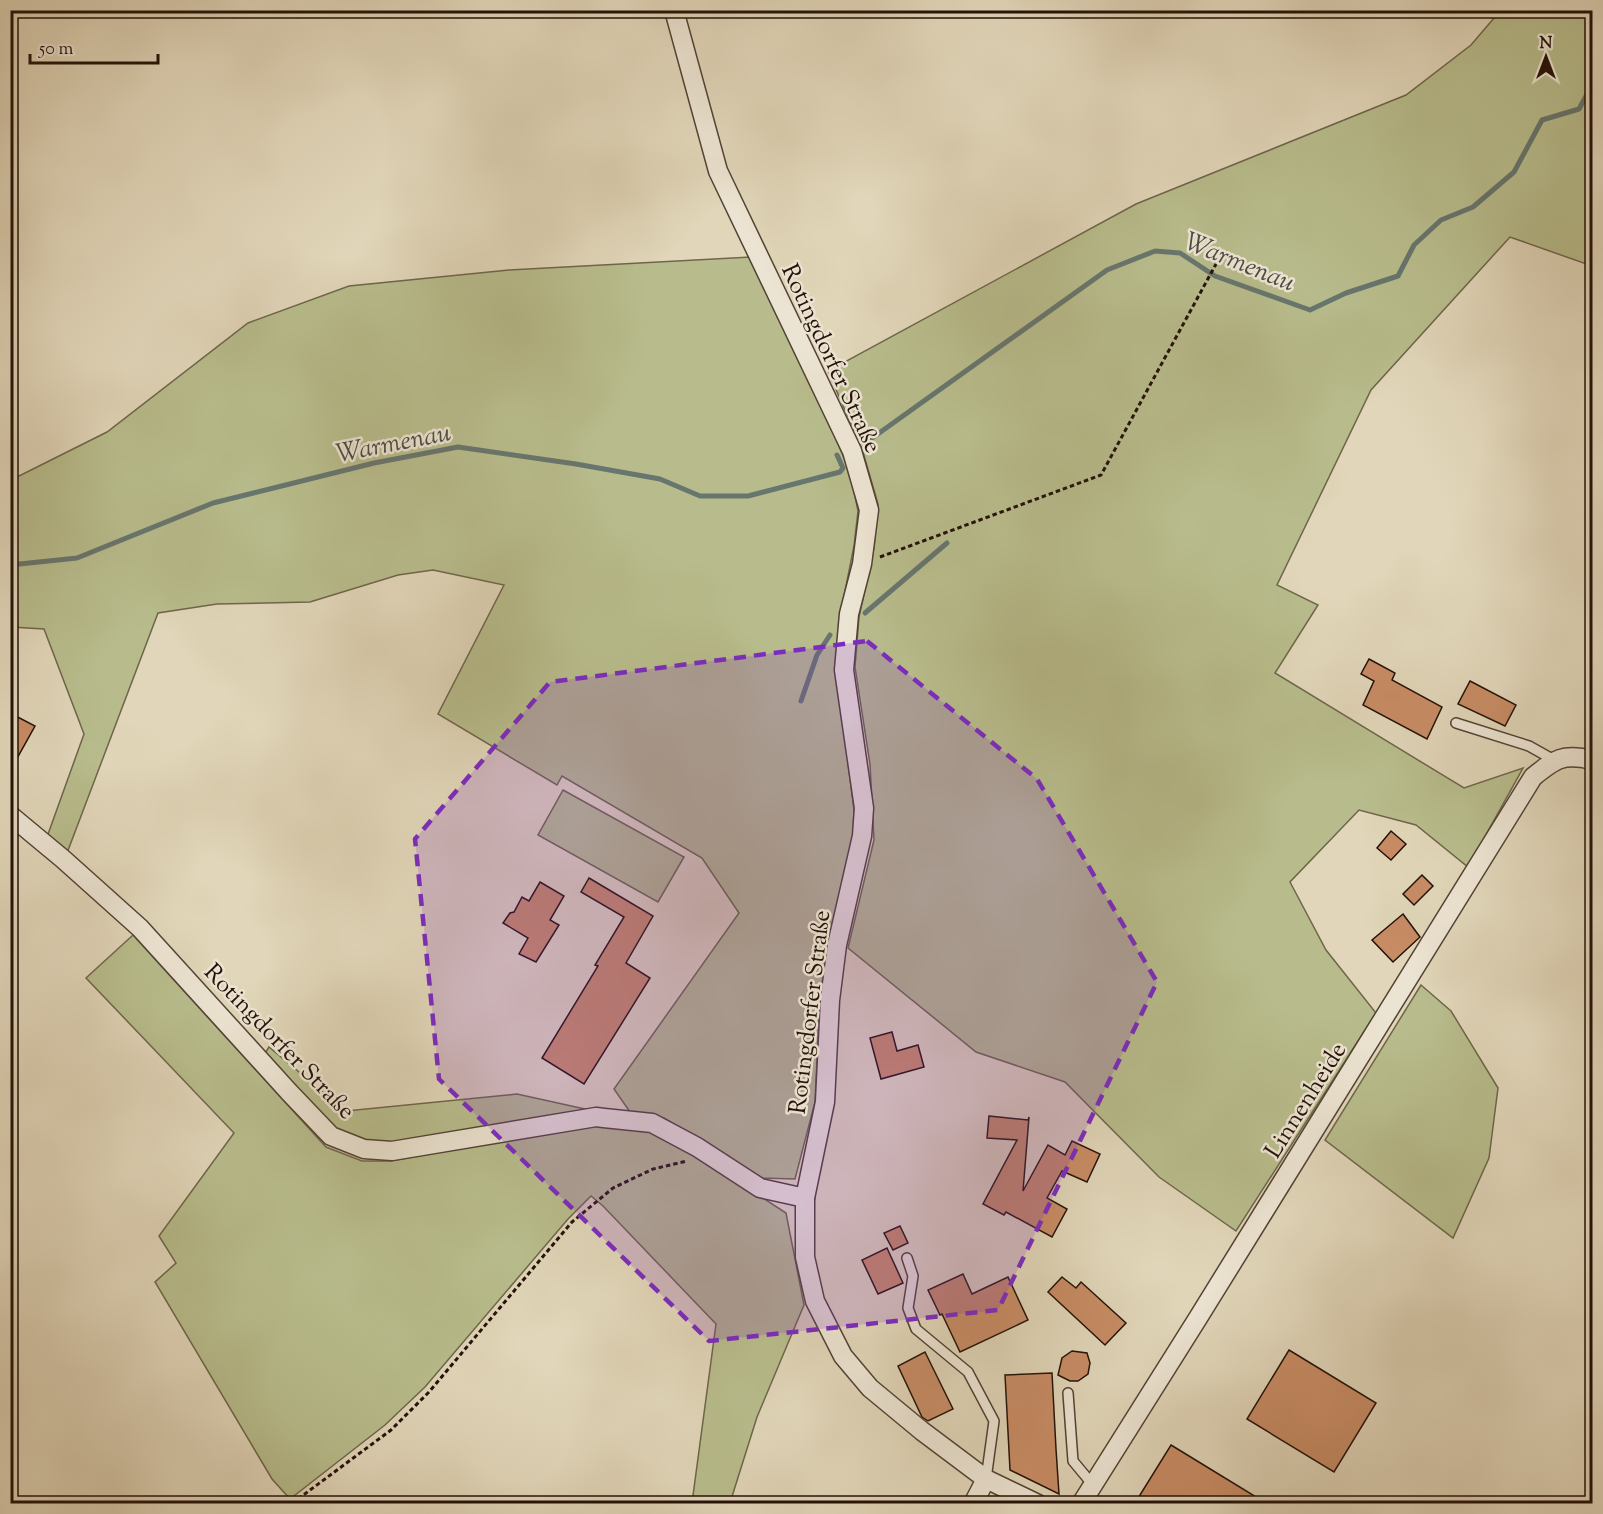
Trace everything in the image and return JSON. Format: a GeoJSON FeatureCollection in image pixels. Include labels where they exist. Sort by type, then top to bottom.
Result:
{"type":"FeatureCollection","features":[{"type":"Feature","properties":{"kind":"street","name":"Rotingdorfer Straße"},"geometry":{"type":"LineString","coordinates":[[674,10],[718,171],[852,451],[868,510],[862,564],[849,614],[844,670],[864,808],[862,836],[837,945],[830,1000],[825,1102],[805,1198],[805,1257],[815,1301],[843,1356],[870,1388],[986,1479],[1038,1503]]}},
{"type":"Feature","properties":{"kind":"street"},"geometry":{"type":"LineString","coordinates":[[1554,760],[1577,756],[1593,760]]}},
{"type":"Feature","properties":{"kind":"street","name":"Linnenheide"},"geometry":{"type":"LineString","coordinates":[[1081,1503],[1533,777],[1554,760]]}},
{"type":"Feature","properties":{"kind":"street","name":"Rotingdorfer Straße"},"geometry":{"type":"LineString","coordinates":[[10,815],[140,928],[331,1136],[364,1149],[392,1151],[596,1117],[652,1123],[697,1147],[760,1188],[805,1198]]}},
{"type":"Feature","properties":{"kind":"street"},"geometry":{"type":"LineString","coordinates":[[973,1503],[986,1479]]}},
{"type":"Feature","properties":{"kind":"lane"},"geometry":{"type":"LineString","coordinates":[[1456,723],[1529,746],[1554,760]]}},
{"type":"Feature","properties":{"kind":"lane"},"geometry":{"type":"LineString","coordinates":[[907,1258],[913,1276],[908,1308],[916,1329],[936,1348],[969,1372],[993,1421],[986,1479]]}},
{"type":"Feature","properties":{"kind":"lane"},"geometry":{"type":"LineString","coordinates":[[1068,1393],[1073,1461],[1093,1485]]}},
{"type":"Feature","properties":{"kind":"path"},"geometry":{"type":"LineString","coordinates":[[862,564],[1101,475],[1216,264]]}},
{"type":"Feature","properties":{"kind":"path"},"geometry":{"type":"LineString","coordinates":[[298,1499],[391,1430],[429,1392],[580,1215],[614,1188],[653,1169],[710,1156]]}},
{"type":"Feature","properties":{"kind":"highlighted area"},"geometry":{"type":"Polygon","coordinates":[[[867,641],[1037,779],[1157,982],[998,1310],[709,1341],[439,1079],[415,839],[550,682],[867,641]]]}},
{"type":"Feature","properties":{"kind":"green space"},"geometry":{"type":"Polygon","coordinates":[[[1500,11],[1592,11],[1592,266],[1510,237],[1371,390],[1277,585],[1318,605],[1275,673],[1464,788],[1523,768],[1468,867],[1416,825],[1359,810],[1290,882],[1326,950],[1376,1013],[1236,1231],[1159,1177],[1065,1082],[976,1052],[848,948],[874,840],[870,764],[855,667],[859,617],[874,548],[878,504],[863,452],[828,371],[1136,204],[1406,95],[1471,45],[1500,11]]]}},
{"type":"Feature","properties":{"kind":"green space"},"geometry":{"type":"Polygon","coordinates":[[[751,257],[800,354],[850,472],[858,511],[854,546],[840,616],[836,669],[854,810],[853,835],[828,944],[820,998],[815,1102],[795,1179],[762,1178],[664,1118],[630,1112],[614,1089],[739,913],[702,858],[562,776],[557,785],[438,714],[504,585],[433,570],[398,575],[310,602],[217,604],[158,613],[67,853],[47,837],[84,734],[44,629],[11,627],[11,480],[107,432],[248,323],[349,286],[509,270],[751,257]]]}},
{"type":"Feature","properties":{"kind":"green space"},"geometry":{"type":"Polygon","coordinates":[[[563,790],[684,857],[658,902],[538,835],[563,790]]]}},
{"type":"Feature","properties":{"kind":"green space"},"geometry":{"type":"Polygon","coordinates":[[[133,935],[326,1147],[362,1161],[391,1161],[597,1124],[654,1132],[694,1153],[786,1213],[804,1305],[757,1417],[730,1503],[692,1503],[716,1324],[591,1196],[568,1219],[425,1387],[385,1425],[290,1499],[272,1479],[155,1282],[176,1263],[159,1236],[234,1133],[86,978],[133,935]]]}},
{"type":"Feature","properties":{"kind":"green space"},"geometry":{"type":"Polygon","coordinates":[[[1421,985],[1451,1011],[1498,1088],[1489,1158],[1453,1238],[1325,1140],[1421,985]]]}},
{"type":"Feature","properties":{"kind":"green space"},"geometry":{"type":"Polygon","coordinates":[[[269,1047],[346,1111],[517,1094],[594,1111],[392,1145],[367,1142],[334,1129],[264,1055],[269,1047]]]}},
{"type":"Feature","properties":{"kind":"building"},"geometry":{"type":"Polygon","coordinates":[[[1369,659],[1395,673],[1392,680],[1442,707],[1427,739],[1363,705],[1374,681],[1361,674],[1369,659]]]}},
{"type":"Feature","properties":{"kind":"building"},"geometry":{"type":"Polygon","coordinates":[[[1470,681],[1516,705],[1505,726],[1458,704],[1470,681]]]}},
{"type":"Feature","properties":{"kind":"building"},"geometry":{"type":"Polygon","coordinates":[[[10,713],[35,726],[10,771],[10,713]]]}},
{"type":"Feature","properties":{"kind":"building"},"geometry":{"type":"Polygon","coordinates":[[[1391,831],[1406,844],[1391,860],[1377,848],[1391,831]]]}},
{"type":"Feature","properties":{"kind":"building"},"geometry":{"type":"Polygon","coordinates":[[[1422,875],[1433,886],[1414,905],[1403,894],[1422,875]]]}},
{"type":"Feature","properties":{"kind":"building"},"geometry":{"type":"Polygon","coordinates":[[[589,878],[653,916],[626,963],[650,978],[584,1084],[542,1058],[598,966],[595,965],[624,917],[581,892],[589,878]]]}},
{"type":"Feature","properties":{"kind":"building"},"geometry":{"type":"Polygon","coordinates":[[[540,882],[564,896],[550,920],[559,925],[536,962],[519,954],[528,938],[503,923],[510,913],[514,912],[522,897],[529,901],[540,882]]]}},
{"type":"Feature","properties":{"kind":"building"},"geometry":{"type":"Polygon","coordinates":[[[1403,914],[1420,937],[1393,962],[1372,940],[1403,914]]]}},
{"type":"Feature","properties":{"kind":"building"},"geometry":{"type":"Polygon","coordinates":[[[892,1032],[897,1051],[918,1045],[924,1067],[881,1079],[870,1038],[892,1032]]]}},
{"type":"Feature","properties":{"kind":"building"},"geometry":{"type":"Polygon","coordinates":[[[989,1116],[1028,1120],[1029,1117],[1023,1191],[1048,1145],[1065,1155],[1072,1141],[1100,1154],[1087,1182],[1062,1171],[1047,1198],[1067,1209],[1052,1237],[1006,1212],[1004,1215],[983,1204],[1017,1140],[987,1138],[989,1116]]]}},
{"type":"Feature","properties":{"kind":"building"},"geometry":{"type":"Polygon","coordinates":[[[900,1226],[908,1243],[893,1250],[884,1233],[900,1226]]]}},
{"type":"Feature","properties":{"kind":"building"},"geometry":{"type":"Polygon","coordinates":[[[887,1248],[903,1283],[878,1294],[862,1260],[887,1248]]]}},
{"type":"Feature","properties":{"kind":"building"},"geometry":{"type":"Polygon","coordinates":[[[963,1274],[972,1294],[1008,1277],[1028,1320],[960,1352],[928,1290],[963,1274]]]}},
{"type":"Feature","properties":{"kind":"building"},"geometry":{"type":"Polygon","coordinates":[[[1062,1277],[1076,1288],[1081,1282],[1126,1323],[1105,1345],[1048,1292],[1062,1277]]]}},
{"type":"Feature","properties":{"kind":"building"},"geometry":{"type":"Polygon","coordinates":[[[1289,1350],[1376,1403],[1334,1472],[1247,1419],[1289,1350]]]}},
{"type":"Feature","properties":{"kind":"building"},"geometry":{"type":"Polygon","coordinates":[[[1072,1351],[1087,1353],[1090,1363],[1088,1374],[1078,1381],[1070,1381],[1058,1375],[1062,1358],[1072,1351]]]}},
{"type":"Feature","properties":{"kind":"building"},"geometry":{"type":"Polygon","coordinates":[[[925,1352],[953,1409],[928,1421],[922,1417],[898,1366],[925,1352]]]}},
{"type":"Feature","properties":{"kind":"building"},"geometry":{"type":"Polygon","coordinates":[[[1052,1373],[1059,1494],[1010,1470],[1005,1375],[1052,1373]]]}},
{"type":"Feature","properties":{"kind":"building"},"geometry":{"type":"Polygon","coordinates":[[[1171,1445],[1266,1503],[1135,1503],[1171,1445]]]}},
{"type":"Feature","properties":{"kind":"waterway","name":"Warmenau"},"geometry":{"type":"LineString","coordinates":[[868,441],[1107,270],[1155,251],[1180,253],[1215,276],[1310,310],[1346,293],[1398,276],[1414,245],[1441,220],[1473,207],[1514,172],[1542,120],[1579,109],[1592,85]]}},
{"type":"Feature","properties":{"kind":"waterway","name":"Warmenau"},"geometry":{"type":"LineString","coordinates":[[10,565],[77,558],[213,503],[374,463],[458,447],[660,479],[700,496],[748,496],[840,472],[843,468],[837,455]]}},
{"type":"Feature","properties":{"kind":"waterway"},"geometry":{"type":"LineString","coordinates":[[865,613],[947,543]]}},
{"type":"Feature","properties":{"kind":"waterway"},"geometry":{"type":"LineString","coordinates":[[801,701],[817,655],[830,635]]}}]}
